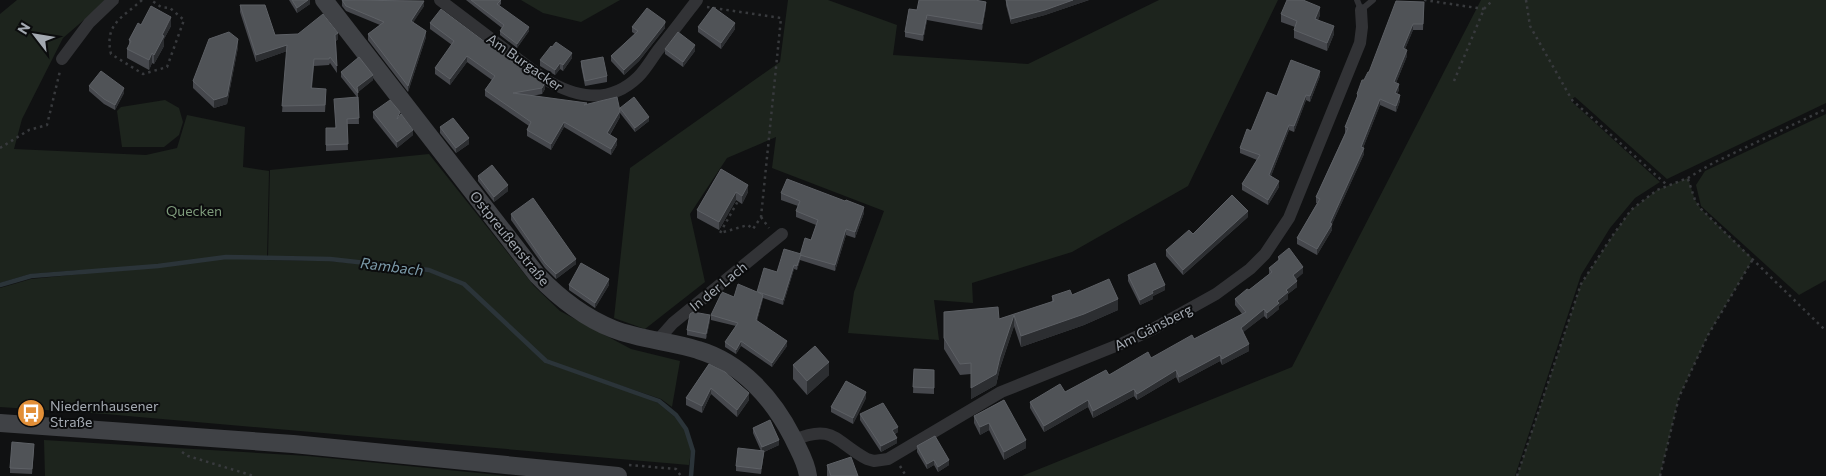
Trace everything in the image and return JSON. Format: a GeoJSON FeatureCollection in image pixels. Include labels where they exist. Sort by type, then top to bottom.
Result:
{"type":"FeatureCollection","features":[{"type":"Feature","properties":{"kind":"street"},"geometry":{"type":"LineString","coordinates":[[62,59],[89,23],[113,0]]}},
{"type":"Feature","properties":{"kind":"street","name":"Ostpreußenstraße"},"geometry":{"type":"LineString","coordinates":[[324,0],[549,288],[578,311],[595,321],[630,335],[698,350],[713,356],[737,370],[770,400],[783,419],[804,458],[808,476]]}},
{"type":"Feature","properties":{"kind":"street","name":"Am Burgacker"},"geometry":{"type":"LineString","coordinates":[[440,0],[555,85],[577,94],[593,96],[608,93],[625,86],[638,76],[695,2]]}},
{"type":"Feature","properties":{"kind":"street","name":"Am Gänsberg"},"geometry":{"type":"LineString","coordinates":[[794,440],[814,432],[824,432],[867,460],[888,459],[1001,392],[1153,329],[1234,283],[1265,254],[1289,218],[1360,43],[1362,27],[1359,5]]}},
{"type":"Feature","properties":{"kind":"street","name":"In der Lach"},"geometry":{"type":"LineString","coordinates":[[658,341],[673,322],[782,234]]}},
{"type":"Feature","properties":{"kind":"street"},"geometry":{"type":"LineString","coordinates":[[0,423],[293,444],[618,476]]}},
{"type":"Feature","properties":{"kind":"street","name":"Ostpreußenstraße"},"geometry":{"type":"LineString","coordinates":[[794,440],[797,476]]}},
{"type":"Feature","properties":{"kind":"lane"},"geometry":{"type":"LineString","coordinates":[[1359,5],[1374,0]]}},
{"type":"Feature","properties":{"kind":"path"},"geometry":{"type":"LineString","coordinates":[[142,0],[111,28],[109,43],[112,54],[144,74],[167,67],[184,20],[170,8],[161,7],[151,0]]}},
{"type":"Feature","properties":{"kind":"path"},"geometry":{"type":"LineString","coordinates":[[1424,0],[1484,9]]}},
{"type":"Feature","properties":{"kind":"path"},"geometry":{"type":"LineString","coordinates":[[1454,80],[1484,9],[1493,0]]}},
{"type":"Feature","properties":{"kind":"path"},"geometry":{"type":"LineString","coordinates":[[1526,0],[1530,26],[1572,100],[1667,185]]}},
{"type":"Feature","properties":{"kind":"path"},"geometry":{"type":"LineString","coordinates":[[695,2],[781,18],[761,217],[753,229],[748,225],[720,233],[738,201]]}},
{"type":"Feature","properties":{"kind":"path"},"geometry":{"type":"LineString","coordinates":[[0,148],[29,130],[47,125],[62,59]]}},
{"type":"Feature","properties":{"kind":"path"},"geometry":{"type":"LineString","coordinates":[[1517,476],[1580,284],[1631,210],[1657,190],[1688,178],[1714,163],[1826,109]]}},
{"type":"Feature","properties":{"kind":"path"},"geometry":{"type":"LineString","coordinates":[[1688,178],[1694,200],[1701,209],[1826,332]]}},
{"type":"Feature","properties":{"kind":"path"},"geometry":{"type":"LineString","coordinates":[[1660,476],[1679,397],[1708,335],[1753,259]]}},
{"type":"Feature","properties":{"kind":"path"},"geometry":{"type":"LineString","coordinates":[[180,451],[188,456],[254,476]]}},
{"type":"Feature","properties":{"kind":"green space","name":"Quecken"},"geometry":{"type":"Polygon","coordinates":[[[17,0],[107,0],[63,38],[22,119],[14,149],[146,155],[177,148],[187,115],[245,127],[243,167],[269,171],[267,260],[331,261],[429,272],[464,285],[546,363],[635,393],[658,403],[675,417],[685,430],[691,451],[689,465],[105,414],[0,407],[0,288],[31,279],[81,274],[80,270],[30,274],[0,283],[0,14],[17,0]]]}},
{"type":"Feature","properties":{"kind":"green space"},"geometry":{"type":"Polygon","coordinates":[[[521,0],[620,0],[581,22],[543,13],[521,0]]]}},
{"type":"Feature","properties":{"kind":"green space"},"geometry":{"type":"Polygon","coordinates":[[[788,0],[828,0],[897,25],[893,55],[1028,64],[1159,0],[1278,0],[1188,186],[1072,252],[972,283],[973,303],[934,300],[939,340],[848,333],[854,292],[884,211],[772,168],[776,137],[727,158],[690,214],[705,282],[645,329],[614,318],[630,168],[780,62],[788,0]]]}},
{"type":"Feature","properties":{"kind":"green space"},"geometry":{"type":"Polygon","coordinates":[[[1481,0],[1826,0],[1826,103],[1667,179],[1575,97],[1570,100],[1660,182],[1635,198],[1610,228],[1581,275],[1515,476],[1022,476],[1292,367],[1481,0]]]}},
{"type":"Feature","properties":{"kind":"green space"},"geometry":{"type":"Polygon","coordinates":[[[165,100],[179,108],[183,122],[179,135],[164,147],[122,147],[117,111],[121,107],[165,100]]]}},
{"type":"Feature","properties":{"kind":"green space"},"geometry":{"type":"Polygon","coordinates":[[[1826,114],[1826,280],[1799,295],[1701,206],[1696,185],[1705,171],[1826,114]]]}},
{"type":"Feature","properties":{"kind":"green space"},"geometry":{"type":"Polygon","coordinates":[[[429,154],[534,286],[560,311],[631,349],[680,361],[672,407],[661,399],[547,361],[465,283],[430,269],[330,258],[268,256],[270,170],[429,154]]]}},
{"type":"Feature","properties":{"kind":"green space"},"geometry":{"type":"Polygon","coordinates":[[[1688,178],[1695,200],[1701,209],[1753,259],[1708,335],[1679,397],[1660,476],[1517,476],[1581,284],[1631,210],[1657,190],[1688,178]]]}},
{"type":"Feature","properties":{"kind":"green space"},"geometry":{"type":"Polygon","coordinates":[[[44,440],[308,456],[508,476],[45,476],[44,440]]]}},
{"type":"Feature","properties":{"kind":"building"},"geometry":{"type":"Polygon","coordinates":[[[292,0],[308,0],[297,8],[292,0]]]}},
{"type":"Feature","properties":{"kind":"building"},"geometry":{"type":"Polygon","coordinates":[[[342,0],[424,1],[411,21],[426,31],[408,86],[368,34],[384,22],[346,6],[342,0]]]}},
{"type":"Feature","properties":{"kind":"building"},"geometry":{"type":"Polygon","coordinates":[[[471,0],[501,0],[497,4],[529,27],[517,44],[500,31],[504,25],[471,0]]]}},
{"type":"Feature","properties":{"kind":"building"},"geometry":{"type":"Polygon","coordinates":[[[919,0],[975,0],[986,2],[982,24],[927,15],[923,35],[905,32],[909,9],[917,10],[919,0]]]}},
{"type":"Feature","properties":{"kind":"building"},"geometry":{"type":"Polygon","coordinates":[[[1006,0],[1073,0],[1011,19],[1006,0]]]}},
{"type":"Feature","properties":{"kind":"building"},"geometry":{"type":"Polygon","coordinates":[[[1287,0],[1303,0],[1320,7],[1315,19],[1334,26],[1327,43],[1294,30],[1297,21],[1281,14],[1287,0]]]}},
{"type":"Feature","properties":{"kind":"building"},"geometry":{"type":"Polygon","coordinates":[[[1396,1],[1424,2],[1423,24],[1413,24],[1403,48],[1407,50],[1394,82],[1399,84],[1395,93],[1400,95],[1396,106],[1380,99],[1361,147],[1364,148],[1330,223],[1332,224],[1317,249],[1297,238],[1320,199],[1316,197],[1348,128],[1345,127],[1362,80],[1364,80],[1369,72],[1396,1]]]}},
{"type":"Feature","properties":{"kind":"building"},"geometry":{"type":"Polygon","coordinates":[[[240,5],[265,5],[275,35],[298,34],[323,14],[338,33],[335,35],[337,66],[330,57],[329,59],[314,59],[311,88],[326,89],[325,105],[282,106],[287,45],[256,55],[240,5]]]}},
{"type":"Feature","properties":{"kind":"building"},"geometry":{"type":"Polygon","coordinates":[[[151,6],[171,17],[162,35],[164,36],[154,55],[152,53],[149,60],[127,49],[131,41],[129,40],[138,23],[141,25],[151,6]]]}},
{"type":"Feature","properties":{"kind":"building"},"geometry":{"type":"Polygon","coordinates":[[[713,7],[735,23],[721,43],[698,27],[713,7]]]}},
{"type":"Feature","properties":{"kind":"building"},"geometry":{"type":"Polygon","coordinates":[[[647,8],[665,21],[665,23],[639,56],[624,70],[611,56],[638,31],[632,27],[647,8]]]}},
{"type":"Feature","properties":{"kind":"building"},"geometry":{"type":"Polygon","coordinates":[[[441,9],[489,45],[491,43],[508,56],[507,58],[545,83],[542,88],[513,93],[587,103],[584,105],[617,97],[620,111],[607,133],[617,139],[611,149],[564,122],[551,144],[527,130],[531,122],[485,90],[495,76],[467,56],[450,79],[435,68],[454,41],[430,23],[441,9]]]}},
{"type":"Feature","properties":{"kind":"building"},"geometry":{"type":"Polygon","coordinates":[[[229,32],[238,39],[227,96],[214,100],[193,81],[209,39],[229,32]]]}},
{"type":"Feature","properties":{"kind":"building"},"geometry":{"type":"Polygon","coordinates":[[[678,32],[695,45],[683,62],[665,49],[678,32]]]}},
{"type":"Feature","properties":{"kind":"building"},"geometry":{"type":"Polygon","coordinates":[[[556,42],[572,53],[563,65],[560,63],[555,70],[540,60],[556,42]]]}},
{"type":"Feature","properties":{"kind":"building"},"geometry":{"type":"Polygon","coordinates":[[[359,57],[373,75],[357,87],[358,93],[341,72],[359,57]]]}},
{"type":"Feature","properties":{"kind":"building"},"geometry":{"type":"Polygon","coordinates":[[[603,57],[607,76],[585,81],[581,61],[603,57]]]}},
{"type":"Feature","properties":{"kind":"building"},"geometry":{"type":"Polygon","coordinates":[[[1291,60],[1320,71],[1310,96],[1306,95],[1294,126],[1289,125],[1269,175],[1279,181],[1268,200],[1242,184],[1260,155],[1240,148],[1247,129],[1251,131],[1267,92],[1277,96],[1291,60]]]}},
{"type":"Feature","properties":{"kind":"building"},"geometry":{"type":"Polygon","coordinates":[[[101,71],[124,88],[115,105],[104,99],[89,86],[101,71]]]}},
{"type":"Feature","properties":{"kind":"building"},"geometry":{"type":"Polygon","coordinates":[[[358,97],[359,118],[347,119],[348,144],[326,145],[326,128],[336,128],[334,99],[358,97]]]}},
{"type":"Feature","properties":{"kind":"building"},"geometry":{"type":"Polygon","coordinates":[[[634,97],[649,117],[635,128],[620,108],[634,97]]]}},
{"type":"Feature","properties":{"kind":"building"},"geometry":{"type":"Polygon","coordinates":[[[390,100],[400,112],[397,119],[401,114],[413,130],[397,142],[373,112],[390,100]]]}},
{"type":"Feature","properties":{"kind":"building"},"geometry":{"type":"Polygon","coordinates":[[[453,118],[469,138],[456,148],[440,127],[453,118]]]}},
{"type":"Feature","properties":{"kind":"building"},"geometry":{"type":"Polygon","coordinates":[[[492,165],[508,185],[494,197],[478,176],[492,165]]]}},
{"type":"Feature","properties":{"kind":"building"},"geometry":{"type":"Polygon","coordinates":[[[721,169],[748,185],[742,196],[736,192],[719,222],[697,210],[721,169]]]}},
{"type":"Feature","properties":{"kind":"building"},"geometry":{"type":"Polygon","coordinates":[[[787,179],[864,207],[855,232],[846,229],[835,265],[800,255],[805,238],[811,240],[818,220],[796,211],[800,201],[781,193],[787,179]]]}},
{"type":"Feature","properties":{"kind":"building"},"geometry":{"type":"Polygon","coordinates":[[[1232,195],[1248,211],[1183,270],[1166,250],[1189,230],[1193,234],[1232,195]]]}},
{"type":"Feature","properties":{"kind":"building"},"geometry":{"type":"Polygon","coordinates":[[[533,198],[576,259],[556,274],[545,263],[511,214],[533,198]]]}},
{"type":"Feature","properties":{"kind":"building"},"geometry":{"type":"Polygon","coordinates":[[[1289,248],[1303,267],[1293,275],[1297,281],[1277,301],[1279,303],[1267,313],[1264,309],[1241,328],[1249,344],[1222,359],[1220,355],[1179,377],[1176,370],[1137,394],[1134,389],[1093,411],[1088,400],[1044,426],[1030,402],[1060,384],[1065,392],[1106,370],[1109,375],[1148,352],[1151,358],[1192,335],[1194,339],[1246,312],[1235,299],[1272,272],[1269,268],[1289,248]]]}},
{"type":"Feature","properties":{"kind":"building"},"geometry":{"type":"Polygon","coordinates":[[[784,249],[801,254],[797,266],[794,265],[783,300],[758,292],[763,295],[756,320],[787,341],[772,363],[741,341],[736,350],[725,342],[738,323],[711,315],[722,292],[734,297],[738,284],[757,292],[764,268],[777,272],[784,249]]]}},
{"type":"Feature","properties":{"kind":"building"},"geometry":{"type":"Polygon","coordinates":[[[581,263],[609,279],[595,303],[569,285],[581,263]]]}},
{"type":"Feature","properties":{"kind":"building"},"geometry":{"type":"Polygon","coordinates":[[[1155,263],[1165,285],[1152,291],[1153,293],[1140,300],[1128,275],[1155,263]]]}},
{"type":"Feature","properties":{"kind":"building"},"geometry":{"type":"Polygon","coordinates":[[[1109,279],[1118,299],[1084,314],[1021,336],[1014,315],[996,374],[971,388],[971,363],[960,364],[944,338],[944,312],[998,307],[999,319],[1054,301],[1052,296],[1070,290],[1072,295],[1109,279]]]}},
{"type":"Feature","properties":{"kind":"building"},"geometry":{"type":"Polygon","coordinates":[[[693,312],[710,315],[706,334],[687,330],[690,314],[693,312]]]}},
{"type":"Feature","properties":{"kind":"building"},"geometry":{"type":"Polygon","coordinates":[[[815,346],[829,362],[807,381],[793,365],[815,346]]]}},
{"type":"Feature","properties":{"kind":"building"},"geometry":{"type":"Polygon","coordinates":[[[709,364],[725,372],[749,393],[737,410],[711,388],[702,406],[686,398],[709,364]]]}},
{"type":"Feature","properties":{"kind":"building"},"geometry":{"type":"Polygon","coordinates":[[[914,369],[934,370],[934,388],[913,387],[914,369]]]}},
{"type":"Feature","properties":{"kind":"building"},"geometry":{"type":"Polygon","coordinates":[[[846,381],[866,392],[853,418],[831,407],[846,381]]]}},
{"type":"Feature","properties":{"kind":"building"},"geometry":{"type":"Polygon","coordinates":[[[1004,400],[1026,440],[1004,452],[989,423],[980,427],[974,416],[1004,400]]]}},
{"type":"Feature","properties":{"kind":"building"},"geometry":{"type":"Polygon","coordinates":[[[883,403],[898,427],[892,430],[897,438],[881,446],[860,414],[883,403]]]}},
{"type":"Feature","properties":{"kind":"building"},"geometry":{"type":"Polygon","coordinates":[[[770,420],[779,440],[762,447],[753,428],[770,420]]]}},
{"type":"Feature","properties":{"kind":"building"},"geometry":{"type":"Polygon","coordinates":[[[935,436],[949,460],[938,467],[934,460],[927,464],[917,446],[935,436]]]}},
{"type":"Feature","properties":{"kind":"building"},"geometry":{"type":"Polygon","coordinates":[[[12,442],[34,444],[32,469],[10,468],[12,442]]]}},
{"type":"Feature","properties":{"kind":"building"},"geometry":{"type":"Polygon","coordinates":[[[738,448],[764,451],[761,469],[736,466],[738,448]]]}},
{"type":"Feature","properties":{"kind":"building"},"geometry":{"type":"Polygon","coordinates":[[[851,457],[858,476],[831,476],[827,465],[851,457]]]}},
{"type":"Feature","properties":{"kind":"waterway","name":"Rambach"},"geometry":{"type":"LineString","coordinates":[[0,285],[31,276],[158,266],[226,257],[330,259],[429,270],[464,284],[546,361],[659,401],[676,415],[686,429],[693,451],[691,476]]}},
{"type":"Feature","properties":{"kind":"place","name":"Niedernhausener Straße"},"geometry":{"type":"Point","coordinates":[31,413]}}]}
